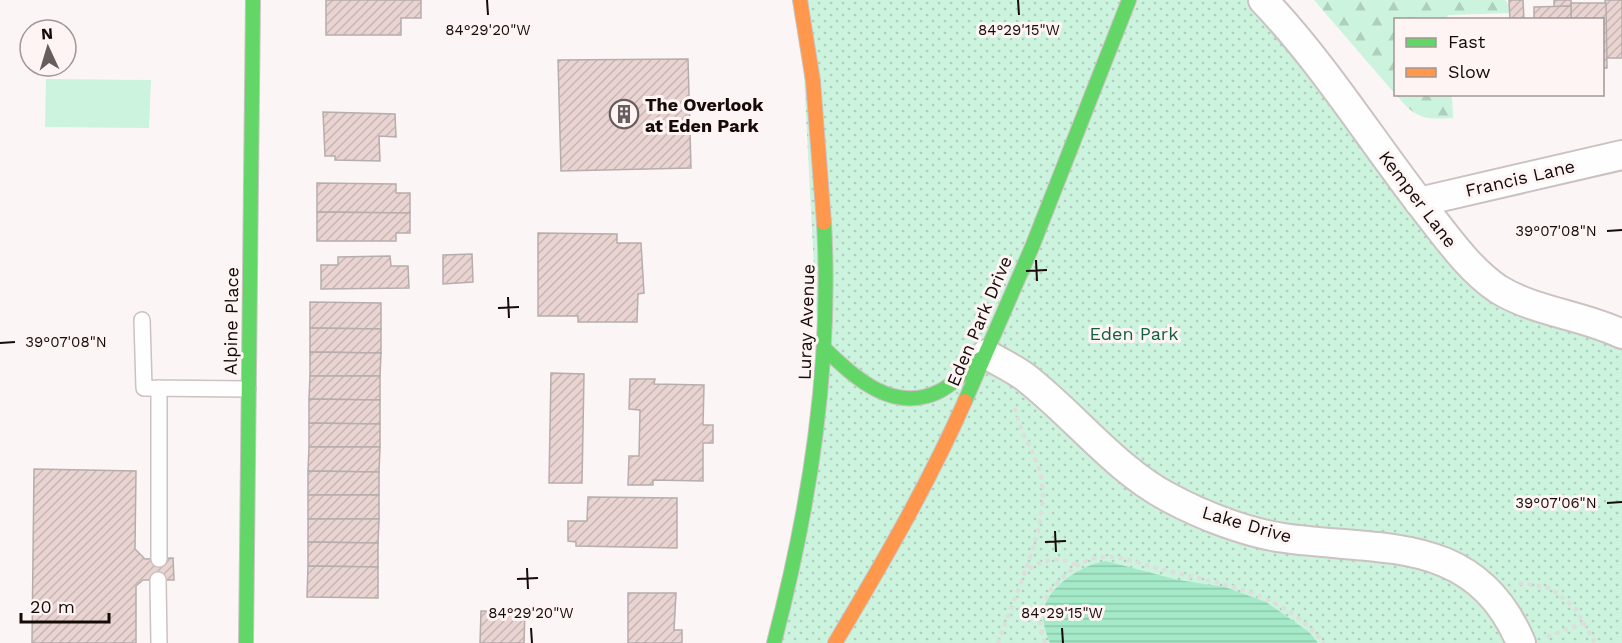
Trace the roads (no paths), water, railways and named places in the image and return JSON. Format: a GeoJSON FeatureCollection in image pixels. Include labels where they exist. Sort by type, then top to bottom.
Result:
{"type":"FeatureCollection","features":[{"type":"Feature","properties":{"kind":"street","name":"Alpine Place"},"geometry":{"type":"LineString","coordinates":[[246,643],[253,0]]}},
{"type":"Feature","properties":{"kind":"street","name":"Luray Avenue"},"geometry":{"type":"LineString","coordinates":[[774,643],[789,592],[810,488],[821,403],[827,297],[825,190],[815,84],[800,0]]}},
{"type":"Feature","properties":{"kind":"street","name":"Eden Park Drive"},"geometry":{"type":"LineString","coordinates":[[835,643],[868,591],[931,469],[986,354],[1077,134],[1129,0]]}},
{"type":"Feature","properties":{"kind":"street","name":"Kemper Lane"},"geometry":{"type":"LineString","coordinates":[[1263,0],[1339,90],[1419,202],[1463,257],[1498,289],[1542,307],[1590,321],[1622,334]]}},
{"type":"Feature","properties":{"kind":"street","name":"Francis Lane"},"geometry":{"type":"LineString","coordinates":[[1419,202],[1622,155]]}},
{"type":"Feature","properties":{"kind":"street"},"geometry":{"type":"LineString","coordinates":[[824,348],[850,374],[873,390],[893,398],[918,399],[941,391],[986,354]]}},
{"type":"Feature","properties":{"kind":"street","name":"Lake Drive"},"geometry":{"type":"LineString","coordinates":[[986,354],[1024,377],[1125,465],[1167,496],[1215,519],[1282,538],[1387,546],[1432,555],[1463,572],[1484,588],[1532,641]]}},
{"type":"Feature","properties":{"kind":"lane"},"geometry":{"type":"LineString","coordinates":[[142,320],[144,388],[248,389]]}},
{"type":"Feature","properties":{"kind":"lane"},"geometry":{"type":"LineString","coordinates":[[159,388],[159,559]]}},
{"type":"Feature","properties":{"kind":"lane"},"geometry":{"type":"LineString","coordinates":[[158,580],[159,643]]}},
{"type":"Feature","properties":{"kind":"place","name":"The Overlook at Eden Park"},"geometry":{"type":"Point","coordinates":[624,114]}},
{"type":"Feature","properties":{"kind":"park label","name":"Eden Park"},"geometry":{"type":"Point","coordinates":[1134,333]}}]}
